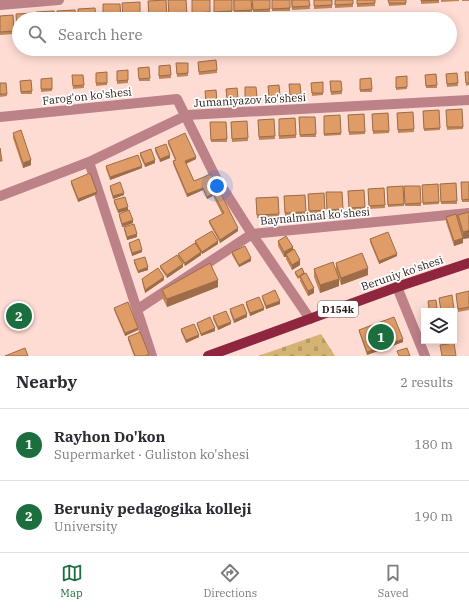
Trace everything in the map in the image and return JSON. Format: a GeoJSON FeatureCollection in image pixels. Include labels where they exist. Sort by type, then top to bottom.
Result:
{"type":"FeatureCollection","features":[{"type":"Feature","properties":{"kind":"main road","name":"Beruniy ko'shesi"},"geometry":{"type":"LineString","coordinates":[[208,356],[398,287],[469,263]]}},
{"type":"Feature","properties":{"kind":"street"},"geometry":{"type":"LineString","coordinates":[[0,5],[59,0]]}},
{"type":"Feature","properties":{"kind":"street","name":"Farog'on ko'shesi"},"geometry":{"type":"LineString","coordinates":[[0,116],[177,99],[187,115]]}},
{"type":"Feature","properties":{"kind":"street","name":"Jumaniyazov ko'shesi"},"geometry":{"type":"LineString","coordinates":[[0,196],[89,162],[187,115],[469,100]]}},
{"type":"Feature","properties":{"kind":"street"},"geometry":{"type":"LineString","coordinates":[[187,115],[215,176],[252,234],[310,319]]}},
{"type":"Feature","properties":{"kind":"street"},"geometry":{"type":"LineString","coordinates":[[89,162],[138,309],[152,356]]}},
{"type":"Feature","properties":{"kind":"street","name":"Baynalminal ko'shesi"},"geometry":{"type":"LineString","coordinates":[[138,309],[252,234],[469,213]]}},
{"type":"Feature","properties":{"kind":"street"},"geometry":{"type":"LineString","coordinates":[[398,287],[425,356]]}},
{"type":"Feature","properties":{"kind":"green space"},"geometry":{"type":"Polygon","coordinates":[[[321,334],[335,356],[258,356],[321,334]]]}},
{"type":"Feature","properties":{"kind":"building"},"geometry":{"type":"Polygon","coordinates":[[[166,0],[167,12],[149,12],[148,1],[166,0]]]}},
{"type":"Feature","properties":{"kind":"building"},"geometry":{"type":"Polygon","coordinates":[[[168,0],[186,0],[187,12],[169,12],[168,0]]]}},
{"type":"Feature","properties":{"kind":"building"},"geometry":{"type":"Polygon","coordinates":[[[192,0],[210,0],[210,12],[192,12],[192,0]]]}},
{"type":"Feature","properties":{"kind":"building"},"geometry":{"type":"Polygon","coordinates":[[[214,0],[232,0],[232,11],[214,12],[214,0]]]}},
{"type":"Feature","properties":{"kind":"building"},"geometry":{"type":"Polygon","coordinates":[[[234,0],[251,0],[252,10],[234,11],[234,0]]]}},
{"type":"Feature","properties":{"kind":"building"},"geometry":{"type":"Polygon","coordinates":[[[252,0],[270,0],[270,9],[253,10],[252,0]]]}},
{"type":"Feature","properties":{"kind":"building"},"geometry":{"type":"Polygon","coordinates":[[[272,0],[290,0],[290,8],[272,9],[272,0]]]}},
{"type":"Feature","properties":{"kind":"building"},"geometry":{"type":"Polygon","coordinates":[[[292,0],[309,0],[310,6],[292,7],[292,0]]]}},
{"type":"Feature","properties":{"kind":"building"},"geometry":{"type":"Polygon","coordinates":[[[314,0],[332,0],[332,5],[314,6],[314,0]]]}},
{"type":"Feature","properties":{"kind":"building"},"geometry":{"type":"Polygon","coordinates":[[[335,0],[353,0],[353,4],[335,5],[335,0]]]}},
{"type":"Feature","properties":{"kind":"building"},"geometry":{"type":"Polygon","coordinates":[[[357,0],[375,0],[375,3],[357,4],[357,0]]]}},
{"type":"Feature","properties":{"kind":"building"},"geometry":{"type":"Polygon","coordinates":[[[388,0],[406,0],[406,3],[389,3],[388,0]]]}},
{"type":"Feature","properties":{"kind":"building"},"geometry":{"type":"Polygon","coordinates":[[[140,2],[140,12],[123,12],[122,3],[140,2]]]}},
{"type":"Feature","properties":{"kind":"building"},"geometry":{"type":"Polygon","coordinates":[[[103,4],[120,4],[121,12],[103,12],[103,4]]]}},
{"type":"Feature","properties":{"kind":"building"},"geometry":{"type":"Polygon","coordinates":[[[95,8],[95,12],[78,12],[78,9],[95,8]]]}},
{"type":"Feature","properties":{"kind":"building"},"geometry":{"type":"Polygon","coordinates":[[[75,10],[75,12],[57,12],[75,10]]]}},
{"type":"Feature","properties":{"kind":"building"},"geometry":{"type":"Polygon","coordinates":[[[12,15],[12,31],[0,32],[0,16],[12,15]]]}},
{"type":"Feature","properties":{"kind":"building"},"geometry":{"type":"Polygon","coordinates":[[[216,60],[217,70],[199,72],[198,62],[216,60]]]}},
{"type":"Feature","properties":{"kind":"building"},"geometry":{"type":"Polygon","coordinates":[[[176,63],[188,63],[188,73],[177,74],[176,63]]]}},
{"type":"Feature","properties":{"kind":"building"},"geometry":{"type":"Polygon","coordinates":[[[170,65],[171,75],[159,76],[159,66],[170,65]]]}},
{"type":"Feature","properties":{"kind":"building"},"geometry":{"type":"Polygon","coordinates":[[[149,67],[150,78],[139,79],[138,68],[149,67]]]}},
{"type":"Feature","properties":{"kind":"building"},"geometry":{"type":"Polygon","coordinates":[[[128,70],[128,80],[117,81],[117,71],[128,70]]]}},
{"type":"Feature","properties":{"kind":"building"},"geometry":{"type":"Polygon","coordinates":[[[107,72],[107,83],[96,83],[96,73],[107,72]]]}},
{"type":"Feature","properties":{"kind":"building"},"geometry":{"type":"Polygon","coordinates":[[[465,72],[469,72],[469,83],[466,83],[465,72]]]}},
{"type":"Feature","properties":{"kind":"building"},"geometry":{"type":"Polygon","coordinates":[[[457,73],[458,83],[447,84],[446,74],[457,73]]]}},
{"type":"Feature","properties":{"kind":"building"},"geometry":{"type":"Polygon","coordinates":[[[436,74],[437,85],[426,86],[425,75],[436,74]]]}},
{"type":"Feature","properties":{"kind":"building"},"geometry":{"type":"Polygon","coordinates":[[[72,75],[83,75],[84,85],[73,86],[72,75]]]}},
{"type":"Feature","properties":{"kind":"building"},"geometry":{"type":"Polygon","coordinates":[[[407,76],[407,87],[396,88],[396,77],[407,76]]]}},
{"type":"Feature","properties":{"kind":"building"},"geometry":{"type":"Polygon","coordinates":[[[52,78],[52,89],[41,89],[41,79],[52,78]]]}},
{"type":"Feature","properties":{"kind":"building"},"geometry":{"type":"Polygon","coordinates":[[[371,78],[372,89],[360,90],[360,79],[371,78]]]}},
{"type":"Feature","properties":{"kind":"building"},"geometry":{"type":"Polygon","coordinates":[[[31,80],[32,91],[21,92],[20,81],[31,80]]]}},
{"type":"Feature","properties":{"kind":"building"},"geometry":{"type":"Polygon","coordinates":[[[330,81],[341,81],[342,91],[331,92],[330,81]]]}},
{"type":"Feature","properties":{"kind":"building"},"geometry":{"type":"Polygon","coordinates":[[[323,82],[323,93],[312,93],[311,83],[323,82]]]}},
{"type":"Feature","properties":{"kind":"building"},"geometry":{"type":"Polygon","coordinates":[[[0,83],[6,83],[7,94],[0,94],[0,83]]]}},
{"type":"Feature","properties":{"kind":"building"},"geometry":{"type":"Polygon","coordinates":[[[289,84],[300,84],[301,94],[290,95],[289,84]]]}},
{"type":"Feature","properties":{"kind":"building"},"geometry":{"type":"Polygon","coordinates":[[[279,85],[280,96],[269,96],[268,86],[279,85]]]}},
{"type":"Feature","properties":{"kind":"building"},"geometry":{"type":"Polygon","coordinates":[[[245,87],[256,87],[257,97],[245,98],[245,87]]]}},
{"type":"Feature","properties":{"kind":"building"},"geometry":{"type":"Polygon","coordinates":[[[237,88],[238,98],[227,99],[226,89],[237,88]]]}},
{"type":"Feature","properties":{"kind":"building"},"geometry":{"type":"Polygon","coordinates":[[[216,90],[217,101],[206,102],[205,91],[216,90]]]}},
{"type":"Feature","properties":{"kind":"building"},"geometry":{"type":"Polygon","coordinates":[[[462,109],[463,127],[447,127],[446,110],[462,109]]]}},
{"type":"Feature","properties":{"kind":"building"},"geometry":{"type":"Polygon","coordinates":[[[439,110],[440,128],[424,129],[423,111],[439,110]]]}},
{"type":"Feature","properties":{"kind":"building"},"geometry":{"type":"Polygon","coordinates":[[[413,112],[414,129],[398,130],[397,113],[413,112]]]}},
{"type":"Feature","properties":{"kind":"building"},"geometry":{"type":"Polygon","coordinates":[[[388,113],[389,131],[373,131],[372,114],[388,113]]]}},
{"type":"Feature","properties":{"kind":"building"},"geometry":{"type":"Polygon","coordinates":[[[364,114],[365,132],[349,132],[348,115],[364,114]]]}},
{"type":"Feature","properties":{"kind":"building"},"geometry":{"type":"Polygon","coordinates":[[[340,115],[341,133],[324,134],[324,116],[340,115]]]}},
{"type":"Feature","properties":{"kind":"building"},"geometry":{"type":"Polygon","coordinates":[[[299,117],[315,117],[316,134],[300,135],[299,117]]]}},
{"type":"Feature","properties":{"kind":"building"},"geometry":{"type":"Polygon","coordinates":[[[295,118],[296,135],[279,136],[279,119],[295,118]]]}},
{"type":"Feature","properties":{"kind":"building"},"geometry":{"type":"Polygon","coordinates":[[[274,119],[275,136],[259,137],[258,120],[274,119]]]}},
{"type":"Feature","properties":{"kind":"building"},"geometry":{"type":"Polygon","coordinates":[[[247,121],[248,138],[232,139],[231,122],[247,121]]]}},
{"type":"Feature","properties":{"kind":"building"},"geometry":{"type":"Polygon","coordinates":[[[210,122],[226,122],[227,139],[211,140],[210,122]]]}},
{"type":"Feature","properties":{"kind":"building"},"geometry":{"type":"Polygon","coordinates":[[[21,130],[31,160],[23,163],[13,133],[21,130]]]}},
{"type":"Feature","properties":{"kind":"building"},"geometry":{"type":"Polygon","coordinates":[[[185,133],[196,157],[185,161],[194,181],[211,174],[238,228],[220,240],[209,221],[224,213],[213,193],[207,197],[203,188],[187,194],[173,161],[176,160],[168,141],[185,133]]]}},
{"type":"Feature","properties":{"kind":"building"},"geometry":{"type":"Polygon","coordinates":[[[166,144],[170,155],[160,159],[155,148],[166,144]]]}},
{"type":"Feature","properties":{"kind":"building"},"geometry":{"type":"Polygon","coordinates":[[[0,148],[2,161],[0,161],[0,148]]]}},
{"type":"Feature","properties":{"kind":"building"},"geometry":{"type":"Polygon","coordinates":[[[151,149],[155,160],[145,164],[140,153],[151,149]]]}},
{"type":"Feature","properties":{"kind":"building"},"geometry":{"type":"Polygon","coordinates":[[[138,155],[142,166],[110,177],[106,166],[138,155]]]}},
{"type":"Feature","properties":{"kind":"building"},"geometry":{"type":"Polygon","coordinates":[[[90,173],[97,192],[78,199],[71,181],[90,173]]]}},
{"type":"Feature","properties":{"kind":"building"},"geometry":{"type":"Polygon","coordinates":[[[120,182],[124,193],[113,196],[110,186],[120,182]]]}},
{"type":"Feature","properties":{"kind":"building"},"geometry":{"type":"Polygon","coordinates":[[[461,182],[469,182],[469,199],[462,200],[461,182]]]}},
{"type":"Feature","properties":{"kind":"building"},"geometry":{"type":"Polygon","coordinates":[[[456,183],[457,201],[441,202],[440,184],[456,183]]]}},
{"type":"Feature","properties":{"kind":"building"},"geometry":{"type":"Polygon","coordinates":[[[438,184],[439,202],[423,203],[422,185],[438,184]]]}},
{"type":"Feature","properties":{"kind":"building"},"geometry":{"type":"Polygon","coordinates":[[[403,186],[404,204],[388,205],[387,187],[403,186]]]}},
{"type":"Feature","properties":{"kind":"building"},"geometry":{"type":"Polygon","coordinates":[[[404,186],[420,186],[421,203],[405,204],[404,186]]]}},
{"type":"Feature","properties":{"kind":"building"},"geometry":{"type":"Polygon","coordinates":[[[384,188],[385,205],[369,206],[368,189],[384,188]]]}},
{"type":"Feature","properties":{"kind":"building"},"geometry":{"type":"Polygon","coordinates":[[[364,190],[365,207],[349,208],[348,191],[364,190]]]}},
{"type":"Feature","properties":{"kind":"building"},"geometry":{"type":"Polygon","coordinates":[[[326,192],[342,192],[343,209],[327,210],[326,192]]]}},
{"type":"Feature","properties":{"kind":"building"},"geometry":{"type":"Polygon","coordinates":[[[324,193],[325,210],[309,211],[308,194],[324,193]]]}},
{"type":"Feature","properties":{"kind":"building"},"geometry":{"type":"Polygon","coordinates":[[[305,195],[306,212],[285,213],[284,196],[305,195]]]}},
{"type":"Feature","properties":{"kind":"building"},"geometry":{"type":"Polygon","coordinates":[[[125,197],[128,207],[118,210],[114,200],[125,197]]]}},
{"type":"Feature","properties":{"kind":"building"},"geometry":{"type":"Polygon","coordinates":[[[278,197],[279,214],[257,215],[256,198],[278,197]]]}},
{"type":"Feature","properties":{"kind":"building"},"geometry":{"type":"Polygon","coordinates":[[[129,210],[133,220],[122,224],[119,214],[129,210]]]}},
{"type":"Feature","properties":{"kind":"building"},"geometry":{"type":"Polygon","coordinates":[[[469,212],[469,230],[463,232],[458,215],[469,212]]]}},
{"type":"Feature","properties":{"kind":"building"},"geometry":{"type":"Polygon","coordinates":[[[456,214],[463,238],[454,241],[446,217],[456,214]]]}},
{"type":"Feature","properties":{"kind":"building"},"geometry":{"type":"Polygon","coordinates":[[[134,224],[137,234],[127,237],[124,227],[134,224]]]}},
{"type":"Feature","properties":{"kind":"building"},"geometry":{"type":"Polygon","coordinates":[[[212,231],[218,241],[202,252],[195,241],[212,231]]]}},
{"type":"Feature","properties":{"kind":"building"},"geometry":{"type":"Polygon","coordinates":[[[388,232],[397,254],[379,261],[370,239],[388,232]]]}},
{"type":"Feature","properties":{"kind":"building"},"geometry":{"type":"Polygon","coordinates":[[[286,236],[293,247],[284,252],[278,241],[286,236]]]}},
{"type":"Feature","properties":{"kind":"building"},"geometry":{"type":"Polygon","coordinates":[[[139,239],[142,250],[132,253],[129,243],[139,239]]]}},
{"type":"Feature","properties":{"kind":"building"},"geometry":{"type":"Polygon","coordinates":[[[195,243],[201,252],[185,263],[178,254],[195,243]]]}},
{"type":"Feature","properties":{"kind":"building"},"geometry":{"type":"Polygon","coordinates":[[[245,246],[251,258],[239,265],[232,252],[245,246]]]}},
{"type":"Feature","properties":{"kind":"building"},"geometry":{"type":"Polygon","coordinates":[[[294,249],[300,260],[292,265],[286,254],[294,249]]]}},
{"type":"Feature","properties":{"kind":"building"},"geometry":{"type":"Polygon","coordinates":[[[362,253],[368,268],[341,278],[336,263],[362,253]]]}},
{"type":"Feature","properties":{"kind":"building"},"geometry":{"type":"Polygon","coordinates":[[[177,255],[183,264],[167,275],[160,266],[177,255]]]}},
{"type":"Feature","properties":{"kind":"building"},"geometry":{"type":"Polygon","coordinates":[[[145,257],[148,267],[138,271],[134,260],[145,257]]]}},
{"type":"Feature","properties":{"kind":"building"},"geometry":{"type":"Polygon","coordinates":[[[333,262],[339,279],[320,285],[314,269],[333,262]]]}},
{"type":"Feature","properties":{"kind":"building"},"geometry":{"type":"Polygon","coordinates":[[[210,263],[218,280],[167,299],[162,290],[210,263]]]}},
{"type":"Feature","properties":{"kind":"building"},"geometry":{"type":"Polygon","coordinates":[[[158,268],[164,277],[145,290],[142,279],[158,268]]]}},
{"type":"Feature","properties":{"kind":"building"},"geometry":{"type":"Polygon","coordinates":[[[302,268],[304,273],[298,277],[295,272],[302,268]]]}},
{"type":"Feature","properties":{"kind":"building"},"geometry":{"type":"Polygon","coordinates":[[[306,273],[314,288],[308,291],[300,276],[306,273]]]}},
{"type":"Feature","properties":{"kind":"building"},"geometry":{"type":"Polygon","coordinates":[[[275,290],[280,301],[266,306],[262,296],[275,290]]]}},
{"type":"Feature","properties":{"kind":"building"},"geometry":{"type":"Polygon","coordinates":[[[469,291],[469,307],[458,309],[456,294],[469,291]]]}},
{"type":"Feature","properties":{"kind":"building"},"geometry":{"type":"Polygon","coordinates":[[[452,295],[454,308],[441,308],[439,298],[452,295]]]}},
{"type":"Feature","properties":{"kind":"building"},"geometry":{"type":"Polygon","coordinates":[[[259,297],[264,308],[250,313],[246,302],[259,297]]]}},
{"type":"Feature","properties":{"kind":"building"},"geometry":{"type":"Polygon","coordinates":[[[436,300],[437,308],[429,308],[428,301],[436,300]]]}},
{"type":"Feature","properties":{"kind":"building"},"geometry":{"type":"Polygon","coordinates":[[[128,302],[138,328],[125,333],[114,308],[128,302]]]}},
{"type":"Feature","properties":{"kind":"building"},"geometry":{"type":"Polygon","coordinates":[[[243,304],[247,314],[234,320],[230,309],[243,304]]]}},
{"type":"Feature","properties":{"kind":"building"},"geometry":{"type":"Polygon","coordinates":[[[226,311],[231,322],[218,327],[213,316],[226,311]]]}},
{"type":"Feature","properties":{"kind":"building"},"geometry":{"type":"Polygon","coordinates":[[[210,317],[215,328],[201,334],[197,323],[210,317]]]}},
{"type":"Feature","properties":{"kind":"building"},"geometry":{"type":"Polygon","coordinates":[[[394,317],[403,339],[367,352],[359,330],[394,317]]]}},
{"type":"Feature","properties":{"kind":"building"},"geometry":{"type":"Polygon","coordinates":[[[194,324],[199,335],[186,340],[181,329],[194,324]]]}},
{"type":"Feature","properties":{"kind":"building"},"geometry":{"type":"Polygon","coordinates":[[[140,332],[149,354],[145,356],[135,356],[128,337],[140,332]]]}},
{"type":"Feature","properties":{"kind":"building"},"geometry":{"type":"Polygon","coordinates":[[[454,344],[456,356],[442,356],[440,345],[454,344]]]}},
{"type":"Feature","properties":{"kind":"building"},"geometry":{"type":"Polygon","coordinates":[[[25,348],[28,356],[5,356],[25,348]]]}},
{"type":"Feature","properties":{"kind":"building"},"geometry":{"type":"Polygon","coordinates":[[[407,348],[410,356],[399,356],[397,351],[407,348]]]}},
{"type":"Feature","properties":{"kind":"place","name":"Beruniy pedagogika kolleji"},"geometry":{"type":"Point","coordinates":[19,316]}},
{"type":"Feature","properties":{"kind":"place","name":"Rayhon Do'kon"},"geometry":{"type":"Point","coordinates":[381,337]}}]}
